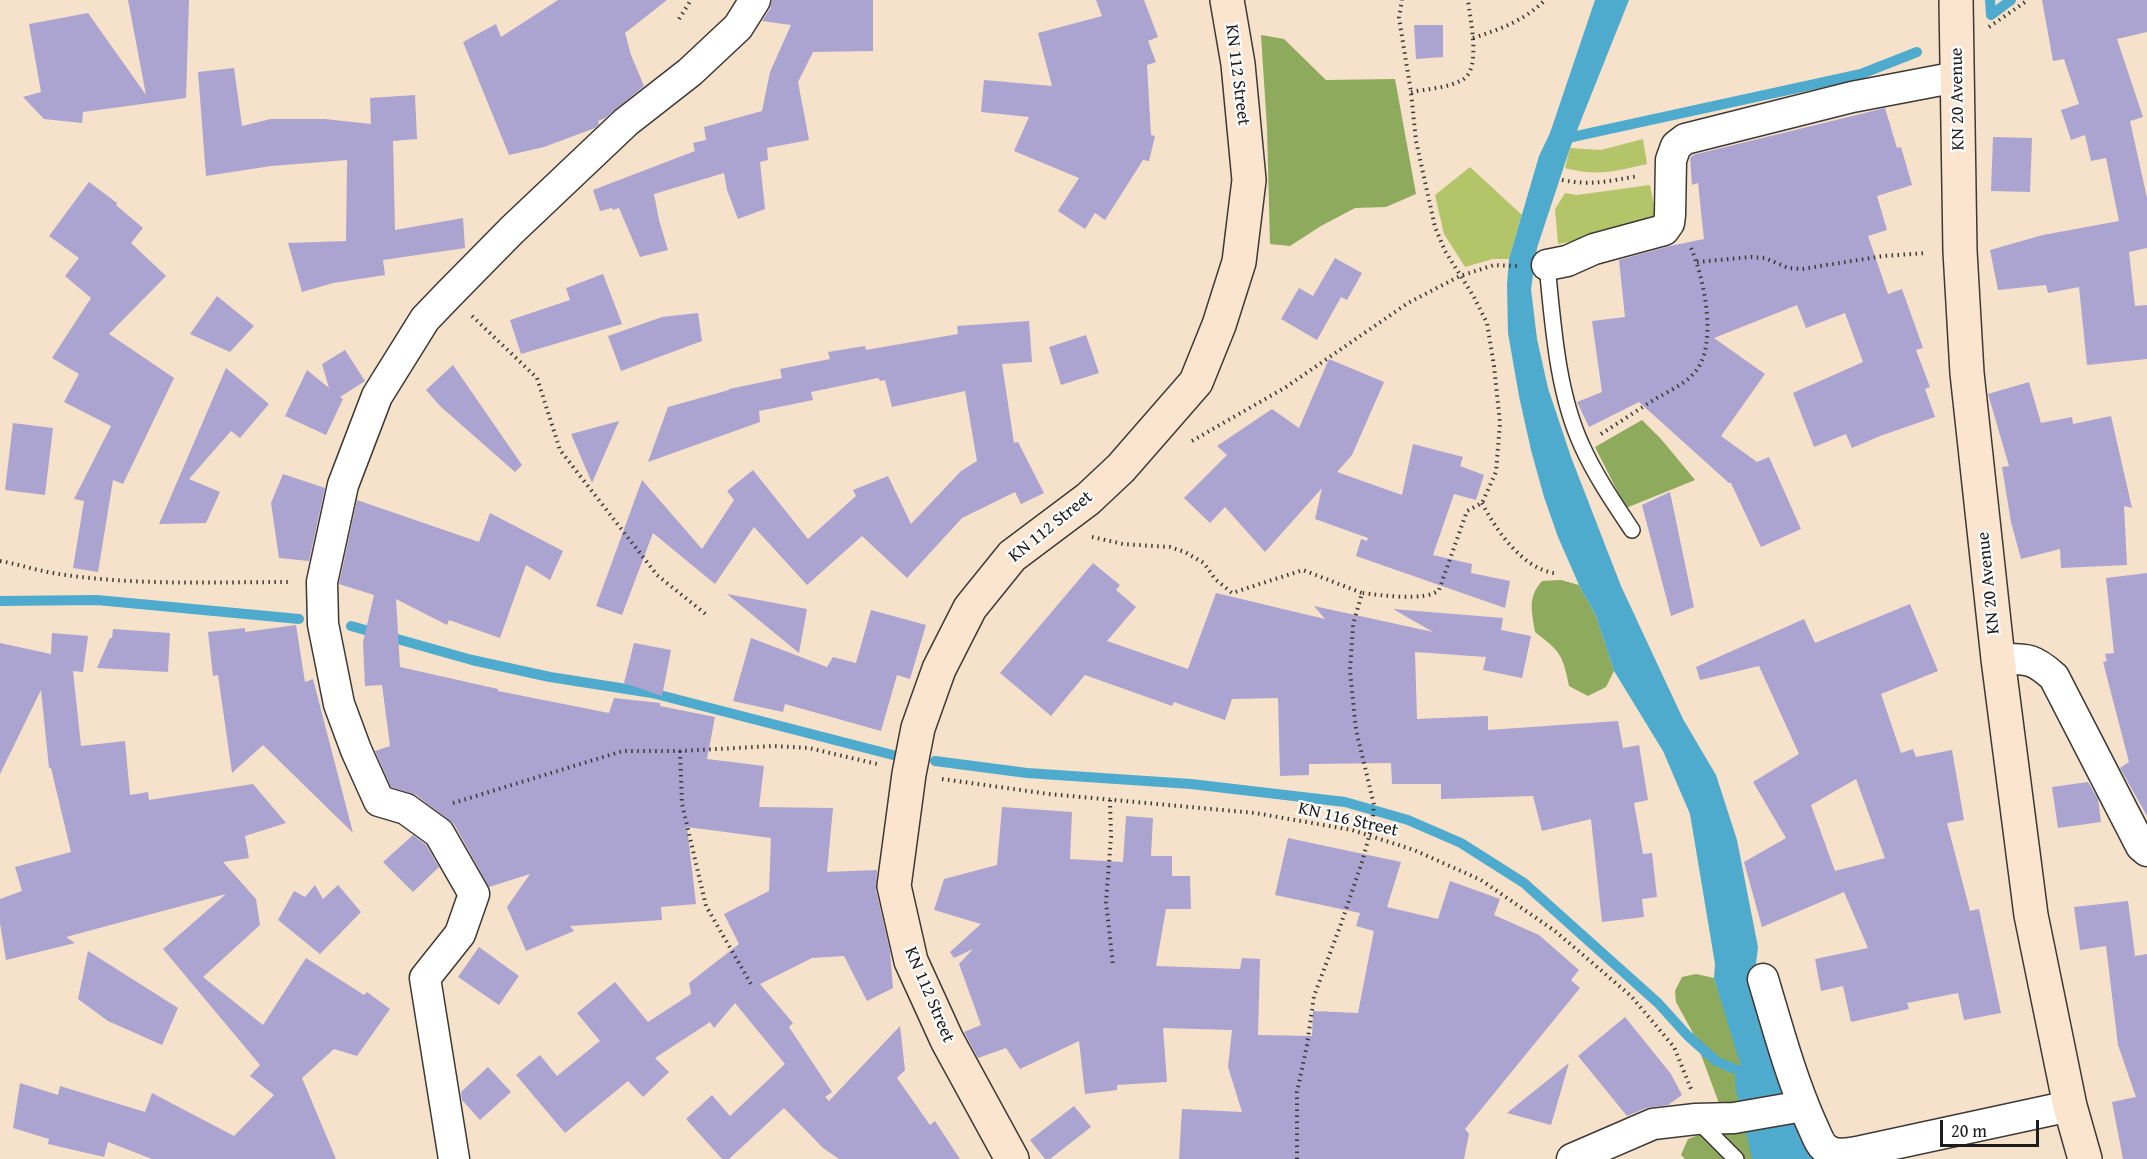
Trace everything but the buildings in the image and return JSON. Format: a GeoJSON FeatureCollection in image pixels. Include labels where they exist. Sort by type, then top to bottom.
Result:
{"type":"FeatureCollection","features":[{"type":"Feature","properties":{"kind":"street"},"geometry":{"type":"LineString","coordinates":[[454,1159],[425,978],[460,934],[474,894],[439,833],[405,808],[380,801],[356,750],[339,704],[323,624],[322,582],[343,484],[377,396],[425,319],[512,230],[626,122],[690,72],[738,27],[755,0]]}},
{"type":"Feature","properties":{"kind":"street","name":"KN 112 Street"},"geometry":{"type":"LineString","coordinates":[[1012,1159],[947,1040],[911,961],[894,886],[909,774],[918,728],[936,679],[970,608],[1012,556],[1088,499],[1121,468],[1196,382],[1219,325],[1239,262],[1249,180],[1238,64],[1227,0]]}},
{"type":"Feature","properties":{"kind":"street","name":"KN 20 Avenue"},"geometry":{"type":"LineString","coordinates":[[1956,0],[1960,251],[1967,373],[1998,659],[2031,915],[2070,1106],[2085,1159]]}},
{"type":"Feature","properties":{"kind":"street"},"geometry":{"type":"LineString","coordinates":[[1537,266],[1567,261],[1594,249],[1664,230],[1669,223],[1671,160],[1676,146],[1685,139],[1852,97],[1957,77]]}},
{"type":"Feature","properties":{"kind":"street"},"geometry":{"type":"LineString","coordinates":[[1998,659],[2027,659],[2040,663],[2054,677],[2142,846],[2147,851]]}},
{"type":"Feature","properties":{"kind":"street"},"geometry":{"type":"LineString","coordinates":[[1763,979],[1793,1078],[1796,1107],[1820,1143],[1834,1153],[1845,1154],[2070,1106]]}},
{"type":"Feature","properties":{"kind":"street"},"geometry":{"type":"LineString","coordinates":[[1572,1159],[1653,1124],[1696,1119],[1734,1118],[1796,1107]]}},
{"type":"Feature","properties":{"kind":"lane"},"geometry":{"type":"LineString","coordinates":[[1537,266],[1570,417],[1582,447],[1632,530]]}},
{"type":"Feature","properties":{"kind":"lane"},"geometry":{"type":"LineString","coordinates":[[1696,1119],[1736,1159]]}},
{"type":"Feature","properties":{"kind":"path"},"geometry":{"type":"LineString","coordinates":[[679,19],[691,0]]}},
{"type":"Feature","properties":{"kind":"path"},"geometry":{"type":"LineString","coordinates":[[1054,525],[1123,544],[1170,547],[1185,552],[1204,563],[1215,579],[1232,593],[1303,570],[1362,593],[1401,596],[1434,595],[1439,590],[1467,511],[1482,503],[1496,472],[1500,423],[1487,323],[1474,297],[1445,251],[1435,227],[1416,141],[1412,92],[1399,18],[1402,0]]}},
{"type":"Feature","properties":{"kind":"path"},"geometry":{"type":"LineString","coordinates":[[1412,92],[1462,81],[1470,74],[1473,38],[1468,0]]}},
{"type":"Feature","properties":{"kind":"path"},"geometry":{"type":"LineString","coordinates":[[1957,44],[1993,25],[2028,0]]}},
{"type":"Feature","properties":{"kind":"path"},"geometry":{"type":"LineString","coordinates":[[1473,38],[1515,23],[1529,15],[1544,1]]}},
{"type":"Feature","properties":{"kind":"path"},"geometry":{"type":"LineString","coordinates":[[1562,180],[1601,183],[1671,169]]}},
{"type":"Feature","properties":{"kind":"path"},"geometry":{"type":"LineString","coordinates":[[1582,447],[1683,383],[1696,372],[1702,359],[1708,315],[1697,262],[1692,249],[1669,223]]}},
{"type":"Feature","properties":{"kind":"path"},"geometry":{"type":"LineString","coordinates":[[1697,262],[1751,257],[1765,258],[1788,268],[1802,269],[1883,256],[1960,251]]}},
{"type":"Feature","properties":{"kind":"path"},"geometry":{"type":"LineString","coordinates":[[1183,446],[1286,387],[1408,303],[1460,276],[1494,265],[1537,266]]}},
{"type":"Feature","properties":{"kind":"path"},"geometry":{"type":"LineString","coordinates":[[449,294],[537,378],[561,450],[657,575],[708,616]]}},
{"type":"Feature","properties":{"kind":"path"},"geometry":{"type":"LineString","coordinates":[[1482,503],[1519,556],[1529,563],[1554,573]]}},
{"type":"Feature","properties":{"kind":"path"},"geometry":{"type":"LineString","coordinates":[[0,561],[53,573],[122,580],[322,582]]}},
{"type":"Feature","properties":{"kind":"path"},"geometry":{"type":"LineString","coordinates":[[1297,1159],[1297,1092],[1314,996],[1341,924],[1372,826],[1374,805],[1356,730],[1350,671],[1353,626],[1362,593]]}},
{"type":"Feature","properties":{"kind":"path","name":"KN 116 Street"},"geometry":{"type":"LineString","coordinates":[[449,804],[623,751],[681,751],[773,746],[809,748],[903,770],[909,774],[1049,794],[1255,813],[1352,830],[1414,850],[1481,880],[1555,931],[1631,996],[1674,1047],[1690,1088],[1696,1119]]}},
{"type":"Feature","properties":{"kind":"path"},"geometry":{"type":"LineString","coordinates":[[681,751],[682,804],[706,906],[751,984]]}},
{"type":"Feature","properties":{"kind":"path"},"geometry":{"type":"LineString","coordinates":[[1110,800],[1111,837],[1106,902],[1113,964]]}},
{"type":"Feature","properties":{"kind":"green space"},"geometry":{"type":"Polygon","coordinates":[[[1261,35],[1284,39],[1326,80],[1395,79],[1416,194],[1386,207],[1355,208],[1290,246],[1270,244],[1267,128],[1261,35]]]}},
{"type":"Feature","properties":{"kind":"green space"},"geometry":{"type":"Polygon","coordinates":[[[1643,139],[1647,164],[1597,173],[1565,168],[1570,148],[1601,150],[1643,139]]]}},
{"type":"Feature","properties":{"kind":"green space"},"geometry":{"type":"Polygon","coordinates":[[[1470,167],[1522,215],[1509,259],[1493,259],[1465,267],[1444,234],[1435,195],[1470,167]]]}},
{"type":"Feature","properties":{"kind":"green space"},"geometry":{"type":"Polygon","coordinates":[[[1650,185],[1656,215],[1651,225],[1558,244],[1555,209],[1565,193],[1577,195],[1650,185]]]}},
{"type":"Feature","properties":{"kind":"green space"},"geometry":{"type":"Polygon","coordinates":[[[1642,420],[1695,480],[1626,508],[1595,447],[1642,420]]]}},
{"type":"Feature","properties":{"kind":"green space"},"geometry":{"type":"Polygon","coordinates":[[[1561,580],[1579,585],[1596,616],[1614,671],[1606,687],[1588,696],[1569,686],[1565,667],[1559,654],[1535,632],[1532,599],[1537,587],[1542,581],[1561,580]]]}},
{"type":"Feature","properties":{"kind":"green space"},"geometry":{"type":"Polygon","coordinates":[[[1696,974],[1714,978],[1745,1079],[1747,1103],[1720,1106],[1693,1033],[1676,1002],[1675,991],[1682,977],[1696,974]]]}},
{"type":"Feature","properties":{"kind":"green space"},"geometry":{"type":"Polygon","coordinates":[[[1754,1124],[1765,1141],[1770,1159],[1685,1159],[1681,1155],[1688,1139],[1720,1127],[1754,1124]]]}},
{"type":"Feature","properties":{"kind":"water"},"geometry":{"type":"Polygon","coordinates":[[[1595,0],[1629,0],[1570,148],[1537,248],[1531,289],[1537,339],[1548,388],[1571,457],[1621,586],[1683,719],[1716,775],[1737,840],[1758,947],[1755,972],[1779,1077],[1765,1082],[1743,1073],[1714,978],[1715,964],[1690,814],[1663,751],[1614,671],[1596,616],[1579,585],[1558,537],[1544,497],[1519,396],[1508,333],[1509,259],[1539,156],[1550,133],[1595,0]]]}},
{"type":"Feature","properties":{"kind":"waterway"},"geometry":{"type":"LineString","coordinates":[[1990,0],[1991,15]]}},
{"type":"Feature","properties":{"kind":"waterway"},"geometry":{"type":"LineString","coordinates":[[1991,15],[2011,0]]}},
{"type":"Feature","properties":{"kind":"waterway"},"geometry":{"type":"LineString","coordinates":[[1563,139],[1861,74],[1917,52]]}},
{"type":"Feature","properties":{"kind":"waterway"},"geometry":{"type":"LineString","coordinates":[[0,601],[97,600],[299,619]]}},
{"type":"Feature","properties":{"kind":"waterway"},"geometry":{"type":"LineString","coordinates":[[351,626],[472,660],[550,677],[652,693],[893,755]]}},
{"type":"Feature","properties":{"kind":"waterway"},"geometry":{"type":"LineString","coordinates":[[935,761],[1027,773],[1191,784],[1345,802],[1408,820],[1461,843],[1524,883],[1658,1003],[1687,1035],[1716,1061],[1765,1082]]}},
{"type":"Feature","properties":{"kind":"waterway"},"geometry":{"type":"LineString","coordinates":[[1765,1082],[1783,1159]]}}]}
